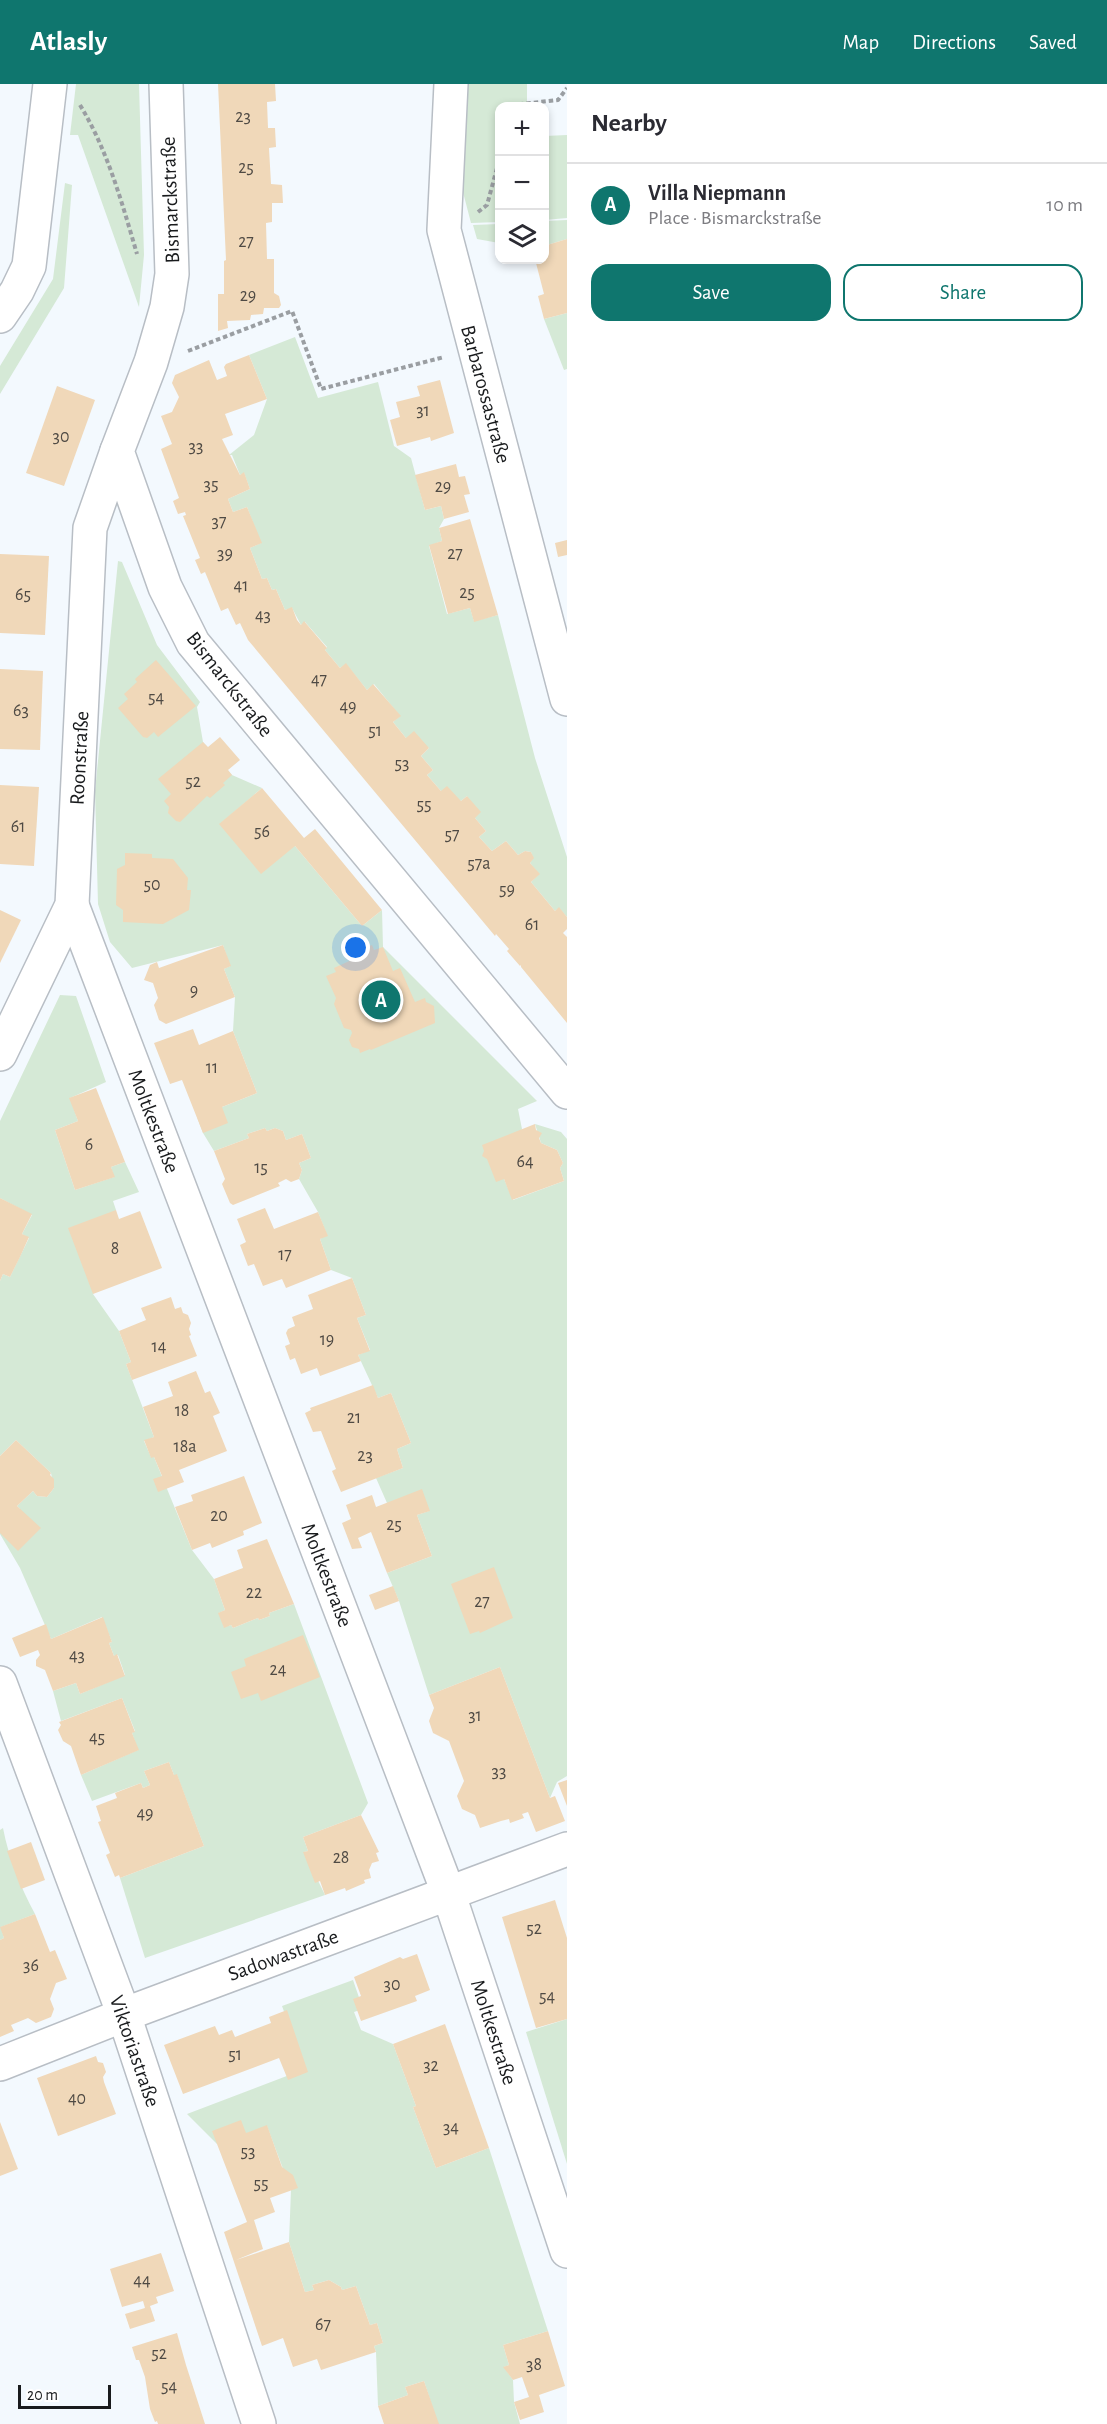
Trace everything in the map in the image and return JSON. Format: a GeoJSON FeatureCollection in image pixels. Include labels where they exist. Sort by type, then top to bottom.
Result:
{"type":"FeatureCollection","features":[{"type":"Feature","properties":{"kind":"street","name":"Bismarckstraße"},"geometry":{"type":"LineString","coordinates":[[166,84],[172,274],[167,307],[151,362],[117,451],[165,587],[193,643],[567,1092]]}},
{"type":"Feature","properties":{"kind":"street","name":"Barbarossastraße"},"geometry":{"type":"LineString","coordinates":[[451,84],[444,230],[567,699]]}},
{"type":"Feature","properties":{"kind":"street"},"geometry":{"type":"LineString","coordinates":[[0,316],[17,291],[28,266],[63,92]]}},
{"type":"Feature","properties":{"kind":"street","name":"Roonstraße"},"geometry":{"type":"LineString","coordinates":[[0,1054],[72,905],[90,528],[117,451]]}},
{"type":"Feature","properties":{"kind":"street","name":"Moltkestraße"},"geometry":{"type":"LineString","coordinates":[[72,905],[448,1892],[567,2251]]}},
{"type":"Feature","properties":{"kind":"street","name":"Viktoriastraße"},"geometry":{"type":"LineString","coordinates":[[0,1683],[124,2015],[259,2424]]}},
{"type":"Feature","properties":{"kind":"street","name":"Sadowastraße"},"geometry":{"type":"LineString","coordinates":[[0,2064],[448,1892],[567,1849]]}},
{"type":"Feature","properties":{"kind":"path"},"geometry":{"type":"LineString","coordinates":[[540,102],[558,100],[567,88]]}},
{"type":"Feature","properties":{"kind":"path"},"geometry":{"type":"LineString","coordinates":[[63,92],[95,130],[139,258]]}},
{"type":"Feature","properties":{"kind":"path"},"geometry":{"type":"LineString","coordinates":[[151,362],[188,351],[292,311],[321,389],[474,349]]}},
{"type":"Feature","properties":{"kind":"green space"},"geometry":{"type":"Polygon","coordinates":[[[76,84],[139,84],[144,255],[139,307],[78,135],[70,135],[76,84]]]}},
{"type":"Feature","properties":{"kind":"green space"},"geometry":{"type":"Polygon","coordinates":[[[462,84],[527,84],[527,102],[495,102],[495,222],[471,223],[458,173],[462,84]]]}},
{"type":"Feature","properties":{"kind":"green space"},"geometry":{"type":"Polygon","coordinates":[[[567,135],[567,218],[549,220],[549,136],[567,135]]]}},
{"type":"Feature","properties":{"kind":"green space"},"geometry":{"type":"Polygon","coordinates":[[[65,183],[72,185],[64,288],[0,394],[0,366],[53,279],[65,183]]]}},
{"type":"Feature","properties":{"kind":"green space"},"geometry":{"type":"Polygon","coordinates":[[[567,220],[567,239],[549,244],[549,221],[567,220]]]}},
{"type":"Feature","properties":{"kind":"green space"},"geometry":{"type":"Polygon","coordinates":[[[495,224],[495,242],[477,239],[473,225],[495,224]]]}},
{"type":"Feature","properties":{"kind":"green space"},"geometry":{"type":"Polygon","coordinates":[[[567,313],[567,369],[564,370],[544,319],[567,313]]]}},
{"type":"Feature","properties":{"kind":"green space"},"geometry":{"type":"Polygon","coordinates":[[[295,337],[318,398],[378,382],[394,446],[411,458],[425,510],[441,506],[444,519],[439,528],[442,541],[429,546],[447,614],[470,608],[474,621],[498,615],[535,758],[567,857],[567,917],[559,908],[555,911],[531,882],[539,874],[530,863],[533,858],[531,852],[525,851],[518,855],[506,841],[492,851],[479,837],[486,831],[475,818],[467,796],[461,801],[441,791],[427,775],[433,770],[421,756],[429,748],[406,738],[393,722],[400,716],[374,684],[367,690],[346,664],[340,668],[325,650],[327,647],[305,622],[301,625],[292,608],[285,610],[276,589],[272,590],[267,578],[262,579],[250,548],[261,543],[247,507],[233,512],[228,499],[250,489],[244,473],[240,475],[232,455],[229,455],[254,435],[267,399],[249,355],[295,337]]]}},
{"type":"Feature","properties":{"kind":"green space"},"geometry":{"type":"Polygon","coordinates":[[[118,561],[122,562],[157,645],[200,702],[197,707],[203,742],[232,775],[262,788],[220,824],[295,846],[362,926],[382,910],[383,947],[537,1101],[518,1109],[522,1129],[504,1179],[513,1200],[564,1181],[560,1168],[563,1163],[557,1150],[541,1143],[535,1124],[561,1132],[567,1139],[567,1776],[557,1782],[550,1798],[500,1667],[429,1695],[399,1601],[387,1573],[432,1556],[417,1515],[429,1511],[387,1503],[376,1478],[403,1468],[397,1449],[411,1443],[391,1393],[378,1398],[358,1355],[370,1350],[357,1318],[366,1315],[352,1278],[331,1270],[320,1239],[327,1235],[318,1212],[299,1179],[302,1170],[299,1163],[311,1158],[302,1134],[286,1140],[283,1131],[275,1128],[267,1131],[265,1128],[247,1134],[249,1138],[214,1151],[203,1133],[197,1117],[257,1093],[233,1031],[235,997],[224,969],[230,966],[223,945],[132,968],[110,942],[98,904],[95,791],[118,561]]]}},
{"type":"Feature","properties":{"kind":"green space"},"geometry":{"type":"Polygon","coordinates":[[[60,995],[76,996],[106,1082],[70,1098],[78,1121],[55,1130],[75,1190],[114,1177],[111,1167],[125,1162],[139,1192],[113,1201],[116,1210],[93,1294],[119,1331],[131,1362],[126,1364],[154,1437],[144,1441],[151,1457],[154,1457],[192,1550],[214,1579],[225,1610],[219,1613],[224,1627],[231,1625],[233,1628],[258,1618],[259,1620],[270,1616],[269,1613],[294,1604],[368,1803],[361,1815],[303,1837],[308,1851],[304,1852],[325,1895],[145,1958],[120,1878],[204,1846],[177,1775],[174,1775],[169,1762],[144,1771],[150,1785],[143,1788],[141,1783],[92,1801],[81,1775],[138,1750],[132,1733],[135,1731],[122,1698],[61,1721],[53,1691],[76,1683],[80,1694],[125,1675],[118,1655],[114,1656],[109,1643],[112,1642],[102,1617],[51,1639],[20,1568],[0,1534],[0,1530],[20,1509],[17,1506],[33,1491],[37,1496],[47,1497],[54,1488],[51,1473],[16,1440],[0,1456],[0,1281],[3,1274],[10,1277],[29,1238],[22,1234],[32,1215],[0,1198],[0,1121],[60,995]]]}},
{"type":"Feature","properties":{"kind":"green space"},"geometry":{"type":"Polygon","coordinates":[[[3,1828],[8,1851],[35,1914],[1,1927],[4,1938],[0,1940],[0,1830],[3,1828]]]}},
{"type":"Feature","properties":{"kind":"green space"},"geometry":{"type":"Polygon","coordinates":[[[353,1980],[363,2009],[354,2012],[361,2030],[393,2044],[436,2168],[489,2148],[548,2331],[503,2345],[509,2365],[504,2367],[513,2380],[514,2402],[520,2424],[438,2424],[424,2381],[405,2387],[408,2395],[378,2406],[374,2346],[383,2343],[377,2323],[370,2325],[356,2286],[342,2290],[329,2280],[312,2285],[314,2290],[305,2292],[289,2242],[291,2190],[267,2126],[217,2144],[187,2114],[305,2069],[282,2006],[353,1980]]]}},
{"type":"Feature","properties":{"kind":"green space"},"geometry":{"type":"Polygon","coordinates":[[[567,2019],[567,2164],[526,2032],[567,2019]]]}},
{"type":"Feature","properties":{"kind":"building"},"geometry":{"type":"Polygon","coordinates":[[[218,84],[275,84],[276,101],[267,102],[268,128],[275,128],[276,147],[269,148],[271,184],[282,185],[283,203],[272,203],[272,222],[266,223],[267,259],[274,259],[274,293],[279,296],[281,305],[279,308],[264,308],[263,314],[251,315],[250,320],[227,321],[228,328],[218,331],[218,294],[224,294],[224,261],[226,260],[218,84]]]}},
{"type":"Feature","properties":{"kind":"building"},"geometry":{"type":"Polygon","coordinates":[[[567,239],[567,313],[544,319],[538,296],[544,294],[536,264],[549,264],[549,244],[567,239]]]}},
{"type":"Feature","properties":{"kind":"building"},"geometry":{"type":"Polygon","coordinates":[[[249,355],[267,399],[225,414],[233,435],[222,439],[240,475],[244,472],[250,489],[228,499],[233,512],[247,507],[262,543],[250,548],[262,579],[267,578],[272,590],[276,589],[285,610],[292,607],[297,620],[301,625],[304,621],[327,648],[325,650],[340,668],[346,663],[367,690],[373,684],[401,716],[393,722],[406,738],[414,731],[429,748],[421,756],[433,770],[427,775],[441,791],[447,786],[461,801],[467,796],[481,812],[475,818],[486,831],[479,837],[492,851],[506,841],[518,855],[525,851],[531,852],[534,858],[530,863],[540,874],[531,882],[555,911],[559,907],[567,917],[567,929],[563,933],[567,937],[567,1023],[507,951],[509,949],[496,934],[495,936],[248,640],[240,623],[236,625],[228,608],[221,611],[205,572],[201,574],[195,560],[200,558],[183,516],[186,515],[185,512],[178,514],[173,501],[179,498],[161,449],[172,444],[161,416],[172,412],[179,397],[172,383],[175,375],[209,360],[217,380],[227,376],[224,367],[226,364],[249,355]]]}},
{"type":"Feature","properties":{"kind":"building"},"geometry":{"type":"Polygon","coordinates":[[[440,380],[454,433],[431,441],[430,437],[397,446],[390,420],[400,417],[396,402],[420,396],[417,386],[440,380]]]}},
{"type":"Feature","properties":{"kind":"building"},"geometry":{"type":"Polygon","coordinates":[[[57,386],[95,400],[64,486],[26,473],[57,386]]]}},
{"type":"Feature","properties":{"kind":"building"},"geometry":{"type":"Polygon","coordinates":[[[456,464],[459,477],[465,476],[470,494],[464,495],[469,512],[444,519],[441,506],[425,510],[415,475],[456,464]]]}},
{"type":"Feature","properties":{"kind":"building"},"geometry":{"type":"Polygon","coordinates":[[[470,519],[498,615],[474,622],[470,608],[448,614],[429,545],[442,541],[439,528],[470,519]]]}},
{"type":"Feature","properties":{"kind":"building"},"geometry":{"type":"Polygon","coordinates":[[[567,540],[567,555],[558,557],[555,543],[567,540]]]}},
{"type":"Feature","properties":{"kind":"building"},"geometry":{"type":"Polygon","coordinates":[[[0,554],[49,556],[45,635],[0,633],[0,554]]]}},
{"type":"Feature","properties":{"kind":"building"},"geometry":{"type":"Polygon","coordinates":[[[156,660],[196,706],[158,737],[154,732],[147,738],[143,737],[118,708],[128,699],[124,694],[137,682],[135,679],[156,660]]]}},
{"type":"Feature","properties":{"kind":"building"},"geometry":{"type":"Polygon","coordinates":[[[0,669],[43,671],[40,750],[0,749],[0,669]]]}},
{"type":"Feature","properties":{"kind":"building"},"geometry":{"type":"Polygon","coordinates":[[[220,737],[240,760],[228,770],[232,775],[223,783],[225,785],[210,798],[207,796],[180,822],[176,821],[168,813],[169,807],[164,801],[171,794],[158,779],[203,742],[208,747],[220,737]]]}},
{"type":"Feature","properties":{"kind":"building"},"geometry":{"type":"Polygon","coordinates":[[[0,785],[39,787],[34,866],[0,864],[0,785]]]}},
{"type":"Feature","properties":{"kind":"building"},"geometry":{"type":"Polygon","coordinates":[[[262,788],[304,838],[315,829],[382,910],[362,926],[295,846],[261,874],[219,824],[262,788]]]}},
{"type":"Feature","properties":{"kind":"building"},"geometry":{"type":"Polygon","coordinates":[[[125,853],[152,854],[152,858],[173,859],[188,878],[187,890],[191,890],[189,910],[163,924],[123,922],[123,910],[116,905],[117,869],[125,865],[125,853]]]}},
{"type":"Feature","properties":{"kind":"building"},"geometry":{"type":"Polygon","coordinates":[[[0,910],[21,920],[0,963],[0,910]]]}},
{"type":"Feature","properties":{"kind":"building"},"geometry":{"type":"Polygon","coordinates":[[[223,945],[231,966],[224,969],[235,997],[166,1024],[159,1020],[154,1005],[158,998],[153,983],[144,980],[150,965],[157,962],[159,968],[223,945]]]}},
{"type":"Feature","properties":{"kind":"building"},"geometry":{"type":"Polygon","coordinates":[[[372,945],[374,950],[383,947],[393,971],[400,968],[415,1002],[425,998],[426,1002],[434,1006],[435,1023],[360,1053],[359,1049],[352,1047],[349,1040],[351,1030],[344,1028],[334,1004],[336,998],[326,976],[336,972],[334,968],[358,957],[356,952],[372,945]]]}},
{"type":"Feature","properties":{"kind":"building"},"geometry":{"type":"Polygon","coordinates":[[[193,1029],[199,1045],[233,1031],[257,1093],[222,1107],[228,1123],[203,1133],[182,1080],[170,1084],[154,1043],[193,1029]]]}},
{"type":"Feature","properties":{"kind":"building"},"geometry":{"type":"Polygon","coordinates":[[[96,1088],[125,1162],[111,1167],[115,1177],[75,1190],[55,1130],[78,1121],[69,1098],[96,1088]]]}},
{"type":"Feature","properties":{"kind":"building"},"geometry":{"type":"Polygon","coordinates":[[[535,1124],[536,1130],[542,1133],[539,1138],[541,1143],[557,1150],[563,1163],[560,1168],[564,1181],[512,1200],[504,1179],[496,1182],[487,1159],[482,1156],[484,1151],[482,1145],[535,1124]]]}},
{"type":"Feature","properties":{"kind":"building"},"geometry":{"type":"Polygon","coordinates":[[[265,1128],[267,1131],[275,1128],[283,1131],[286,1140],[302,1134],[311,1158],[299,1163],[302,1170],[299,1179],[291,1182],[286,1179],[278,1183],[280,1186],[233,1205],[222,1184],[225,1179],[214,1151],[249,1138],[247,1134],[265,1128]]]}},
{"type":"Feature","properties":{"kind":"building"},"geometry":{"type":"Polygon","coordinates":[[[0,1198],[32,1214],[22,1234],[29,1237],[20,1257],[10,1277],[3,1274],[0,1281],[0,1198]]]}},
{"type":"Feature","properties":{"kind":"building"},"geometry":{"type":"Polygon","coordinates":[[[265,1208],[274,1229],[318,1212],[328,1236],[320,1239],[331,1270],[286,1288],[282,1279],[263,1286],[254,1264],[248,1266],[240,1245],[246,1242],[237,1219],[265,1208]]]}},
{"type":"Feature","properties":{"kind":"building"},"geometry":{"type":"Polygon","coordinates":[[[116,1210],[119,1219],[140,1211],[162,1268],[93,1294],[68,1228],[116,1210]]]}},
{"type":"Feature","properties":{"kind":"building"},"geometry":{"type":"Polygon","coordinates":[[[352,1278],[366,1315],[357,1318],[370,1351],[358,1355],[361,1361],[320,1376],[317,1368],[301,1374],[295,1358],[290,1360],[285,1346],[290,1344],[286,1333],[288,1329],[295,1326],[292,1317],[313,1309],[308,1295],[352,1278]]]}},
{"type":"Feature","properties":{"kind":"building"},"geometry":{"type":"Polygon","coordinates":[[[171,1297],[175,1309],[181,1307],[183,1313],[188,1315],[191,1323],[189,1329],[191,1335],[189,1336],[197,1356],[132,1380],[126,1364],[131,1362],[119,1331],[146,1320],[141,1308],[171,1297]]]}},
{"type":"Feature","properties":{"kind":"building"},"geometry":{"type":"Polygon","coordinates":[[[196,1371],[205,1393],[210,1391],[220,1413],[213,1416],[227,1451],[179,1470],[184,1482],[158,1492],[153,1479],[162,1476],[144,1440],[154,1437],[143,1407],[173,1396],[168,1382],[196,1371]]]}},
{"type":"Feature","properties":{"kind":"building"},"geometry":{"type":"Polygon","coordinates":[[[373,1385],[378,1398],[391,1393],[411,1443],[397,1449],[403,1468],[341,1492],[332,1471],[336,1469],[321,1431],[313,1432],[305,1413],[311,1410],[310,1408],[373,1385]]]}},
{"type":"Feature","properties":{"kind":"building"},"geometry":{"type":"Polygon","coordinates":[[[16,1440],[51,1473],[54,1479],[54,1488],[47,1497],[37,1496],[33,1491],[17,1506],[41,1528],[18,1551],[0,1533],[0,1456],[16,1440]]]}},
{"type":"Feature","properties":{"kind":"building"},"geometry":{"type":"Polygon","coordinates":[[[244,1476],[262,1523],[243,1531],[244,1535],[212,1548],[210,1543],[192,1550],[175,1507],[193,1501],[191,1495],[244,1476]]]}},
{"type":"Feature","properties":{"kind":"building"},"geometry":{"type":"Polygon","coordinates":[[[422,1489],[430,1511],[417,1515],[432,1556],[387,1573],[371,1532],[358,1538],[362,1548],[352,1549],[342,1523],[351,1519],[346,1505],[372,1495],[376,1507],[422,1489]]]}},
{"type":"Feature","properties":{"kind":"building"},"geometry":{"type":"Polygon","coordinates":[[[267,1539],[294,1604],[269,1613],[270,1616],[259,1620],[258,1618],[233,1628],[231,1625],[224,1628],[218,1613],[225,1610],[214,1579],[243,1568],[237,1550],[267,1539]]]}},
{"type":"Feature","properties":{"kind":"building"},"geometry":{"type":"Polygon","coordinates":[[[494,1567],[513,1618],[480,1633],[479,1631],[470,1634],[451,1584],[494,1567]]]}},
{"type":"Feature","properties":{"kind":"building"},"geometry":{"type":"Polygon","coordinates":[[[393,1586],[399,1601],[375,1610],[369,1595],[393,1586]]]}},
{"type":"Feature","properties":{"kind":"building"},"geometry":{"type":"Polygon","coordinates":[[[103,1617],[112,1642],[109,1643],[114,1656],[117,1654],[125,1676],[80,1694],[76,1683],[53,1691],[45,1670],[36,1666],[36,1660],[40,1655],[38,1650],[20,1657],[12,1638],[46,1624],[51,1639],[103,1617]]]}},
{"type":"Feature","properties":{"kind":"building"},"geometry":{"type":"Polygon","coordinates":[[[303,1635],[320,1677],[261,1701],[258,1693],[241,1699],[231,1672],[246,1666],[244,1659],[303,1635]]]}},
{"type":"Feature","properties":{"kind":"building"},"geometry":{"type":"Polygon","coordinates":[[[500,1667],[550,1798],[555,1796],[565,1821],[536,1832],[528,1812],[522,1814],[524,1818],[510,1823],[509,1819],[480,1828],[475,1815],[462,1809],[457,1796],[464,1781],[449,1741],[433,1733],[429,1721],[434,1708],[429,1695],[500,1667]]]}},
{"type":"Feature","properties":{"kind":"building"},"geometry":{"type":"Polygon","coordinates":[[[122,1698],[139,1750],[81,1775],[71,1746],[63,1741],[58,1730],[61,1725],[59,1722],[122,1698]]]}},
{"type":"Feature","properties":{"kind":"building"},"geometry":{"type":"Polygon","coordinates":[[[169,1762],[174,1775],[177,1774],[204,1846],[120,1878],[119,1875],[115,1877],[106,1855],[110,1853],[98,1822],[101,1821],[96,1806],[117,1798],[115,1793],[141,1783],[143,1788],[150,1785],[144,1771],[169,1762]]]}},
{"type":"Feature","properties":{"kind":"building"},"geometry":{"type":"Polygon","coordinates":[[[567,1780],[567,1806],[558,1783],[567,1780]]]}},
{"type":"Feature","properties":{"kind":"building"},"geometry":{"type":"Polygon","coordinates":[[[361,1815],[379,1852],[376,1853],[379,1861],[372,1863],[369,1870],[371,1878],[364,1880],[365,1883],[346,1891],[345,1888],[325,1895],[320,1881],[315,1883],[303,1852],[308,1851],[303,1837],[361,1815]]]}},
{"type":"Feature","properties":{"kind":"building"},"geometry":{"type":"Polygon","coordinates":[[[31,1842],[45,1880],[21,1889],[7,1851],[31,1842]]]}},
{"type":"Feature","properties":{"kind":"building"},"geometry":{"type":"Polygon","coordinates":[[[555,1900],[567,1938],[567,2019],[536,2028],[502,1917],[555,1900]]]}},
{"type":"Feature","properties":{"kind":"building"},"geometry":{"type":"Polygon","coordinates":[[[35,1914],[50,1952],[55,1950],[67,1979],[56,1983],[50,1999],[54,2009],[51,2017],[36,2023],[28,2018],[11,2025],[14,2031],[0,2037],[0,1940],[4,1938],[0,1927],[35,1914]]]}},
{"type":"Feature","properties":{"kind":"building"},"geometry":{"type":"Polygon","coordinates":[[[417,1954],[430,1990],[415,1996],[417,2001],[361,2021],[353,1999],[361,1996],[354,1977],[400,1957],[403,1959],[417,1954]]]}},
{"type":"Feature","properties":{"kind":"building"},"geometry":{"type":"Polygon","coordinates":[[[287,2010],[308,2072],[288,2080],[279,2058],[183,2094],[164,2045],[215,2026],[219,2035],[232,2030],[235,2037],[271,2023],[269,2017],[287,2010]]]}},
{"type":"Feature","properties":{"kind":"building"},"geometry":{"type":"Polygon","coordinates":[[[445,2024],[489,2148],[436,2168],[393,2044],[445,2024]]]}},
{"type":"Feature","properties":{"kind":"building"},"geometry":{"type":"Polygon","coordinates":[[[96,2056],[98,2062],[103,2063],[106,2072],[103,2077],[104,2082],[116,2114],[58,2136],[37,2078],[96,2056]]]}},
{"type":"Feature","properties":{"kind":"building"},"geometry":{"type":"Polygon","coordinates":[[[241,2120],[246,2133],[267,2125],[282,2167],[293,2175],[298,2188],[270,2198],[275,2212],[254,2220],[263,2249],[236,2260],[289,2242],[305,2292],[314,2290],[312,2285],[329,2280],[342,2290],[356,2286],[370,2325],[377,2323],[383,2343],[374,2346],[376,2352],[321,2370],[317,2359],[293,2367],[283,2338],[262,2346],[224,2232],[247,2222],[212,2131],[241,2120]]]}},
{"type":"Feature","properties":{"kind":"building"},"geometry":{"type":"Polygon","coordinates":[[[0,2122],[18,2169],[0,2176],[0,2122]]]}},
{"type":"Feature","properties":{"kind":"building"},"geometry":{"type":"Polygon","coordinates":[[[161,2253],[174,2291],[156,2297],[158,2303],[150,2306],[155,2321],[130,2329],[125,2314],[145,2308],[143,2301],[122,2307],[110,2269],[161,2253]]]}},
{"type":"Feature","properties":{"kind":"building"},"geometry":{"type":"Polygon","coordinates":[[[548,2331],[565,2386],[539,2395],[544,2412],[520,2420],[514,2402],[529,2397],[522,2377],[513,2380],[503,2367],[509,2365],[503,2345],[548,2331]]]}},
{"type":"Feature","properties":{"kind":"building"},"geometry":{"type":"Polygon","coordinates":[[[177,2333],[205,2424],[158,2424],[150,2409],[145,2377],[132,2347],[177,2333]]]}},
{"type":"Feature","properties":{"kind":"building"},"geometry":{"type":"Polygon","coordinates":[[[424,2381],[439,2424],[384,2424],[378,2406],[408,2395],[405,2387],[424,2381]]]}},
{"type":"Feature","properties":{"kind":"place","name":"Villa Niepmann"},"geometry":{"type":"Point","coordinates":[381,1000]}}]}
